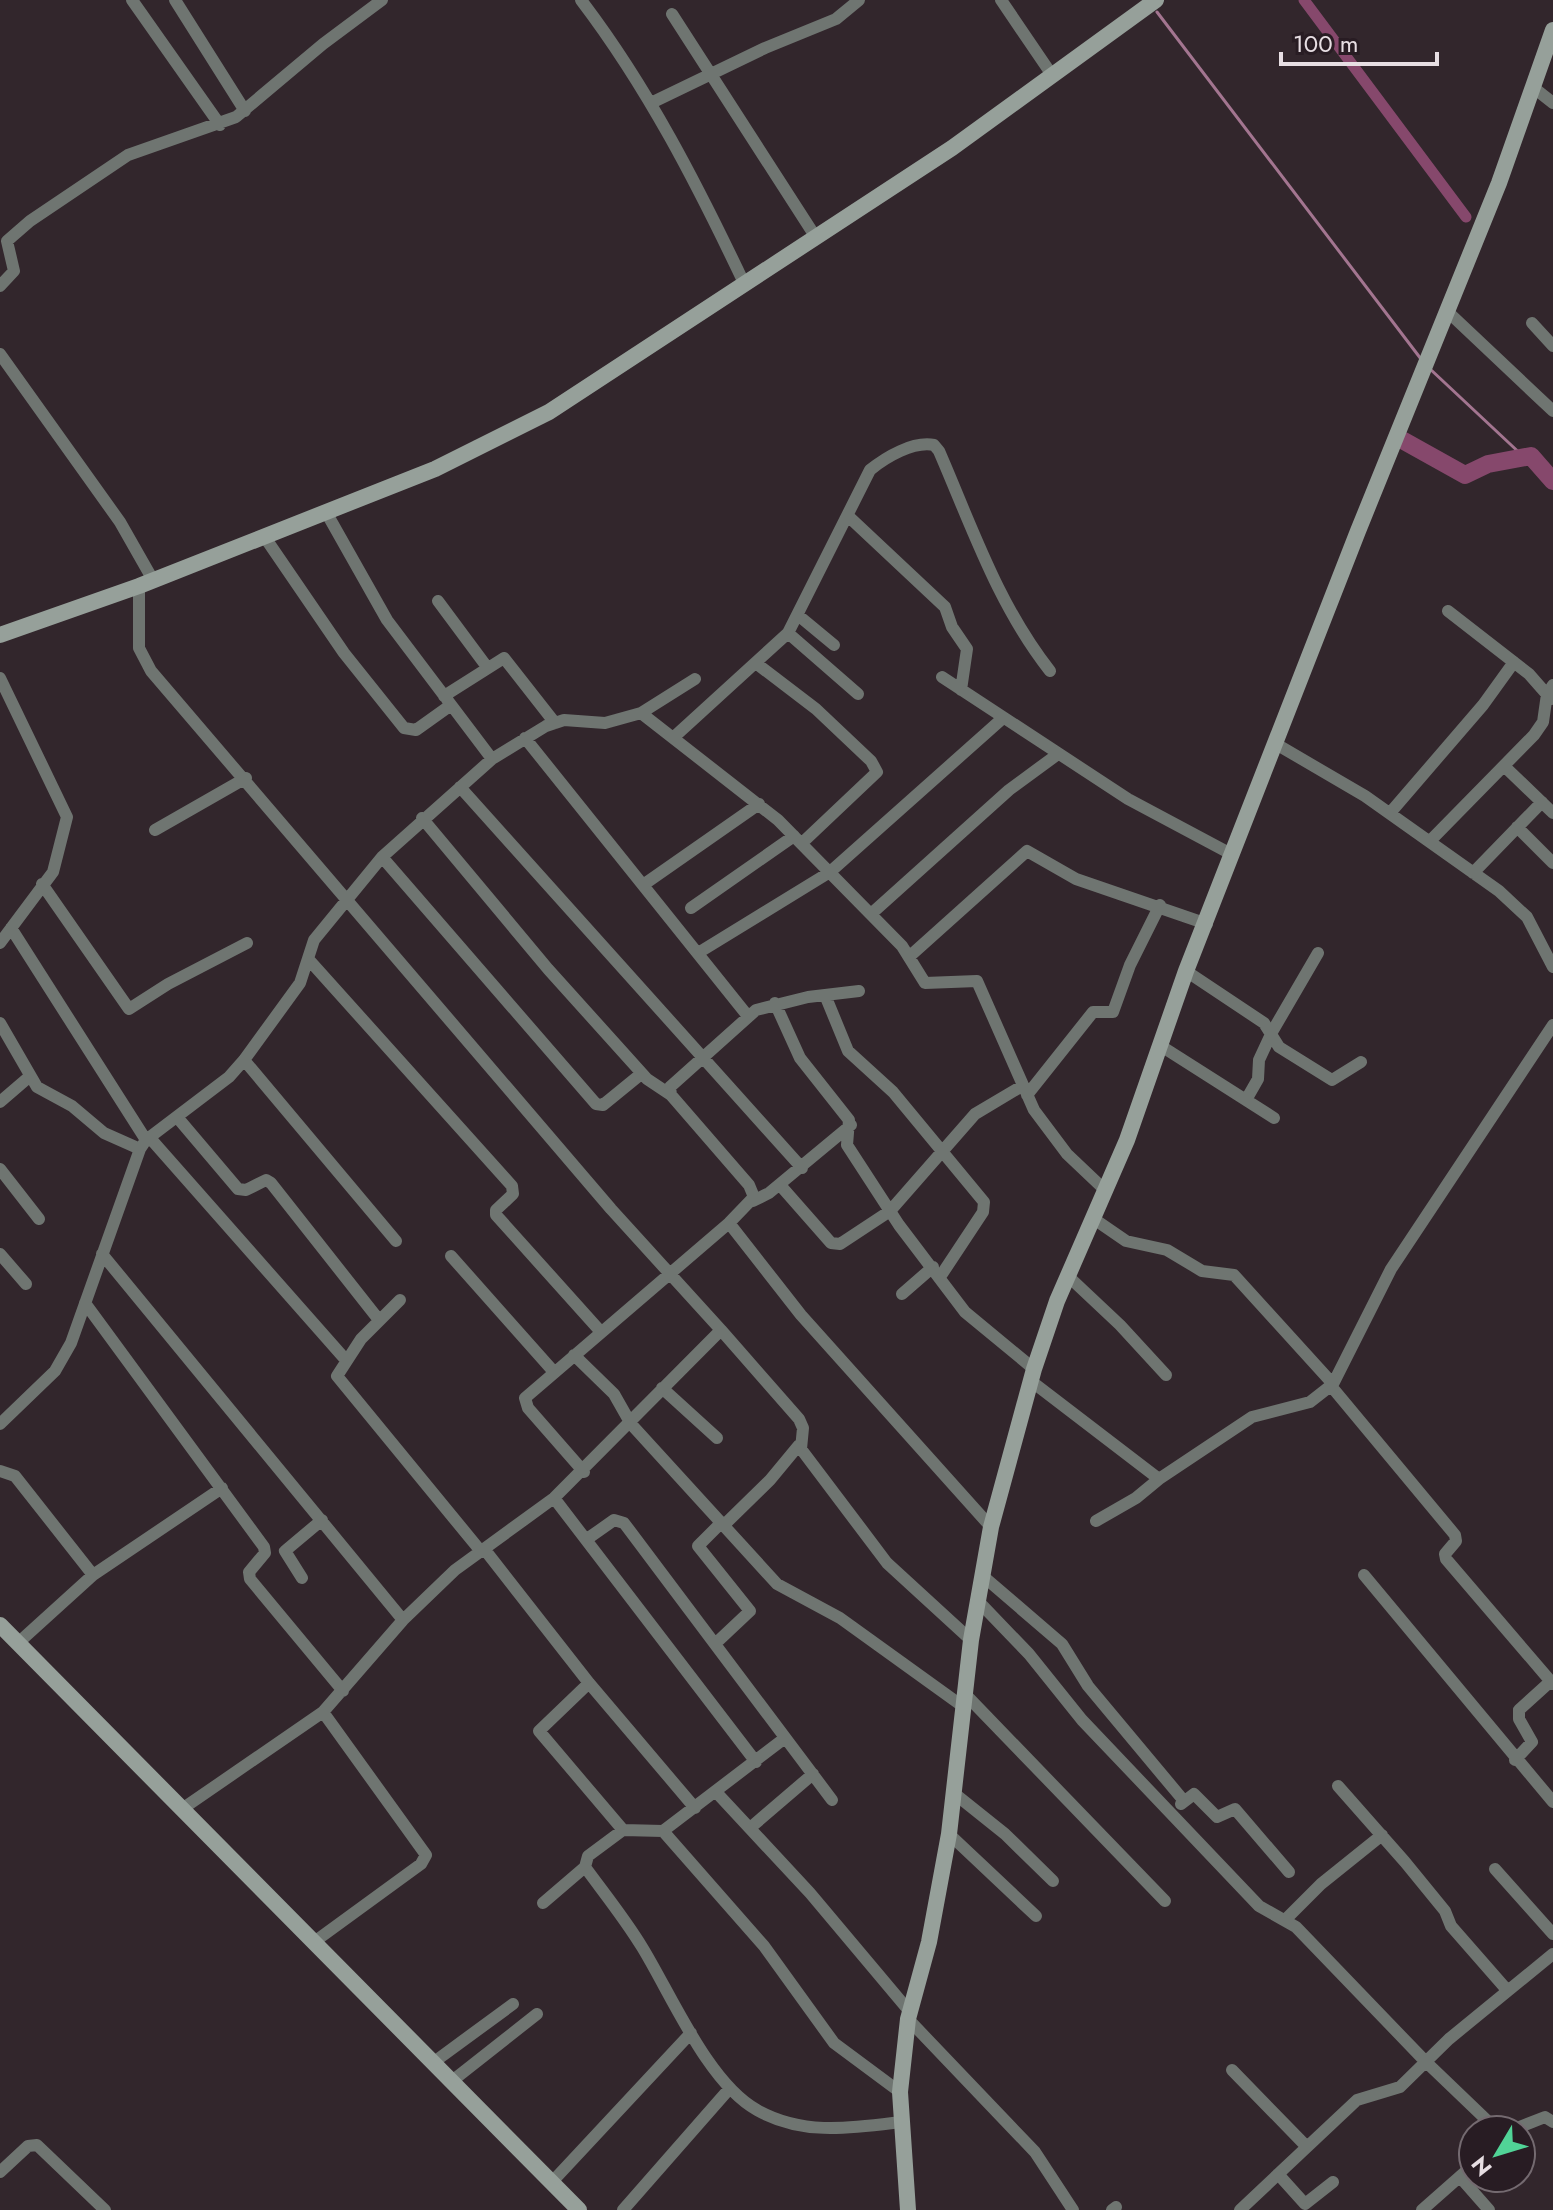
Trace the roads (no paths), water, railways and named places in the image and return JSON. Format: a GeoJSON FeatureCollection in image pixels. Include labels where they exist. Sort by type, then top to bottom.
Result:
{"type":"FeatureCollection","features":[{"type":"Feature","properties":{"kind":"street"},"geometry":{"type":"LineString","coordinates":[[132,0],[220,125]]}},
{"type":"Feature","properties":{"kind":"street"},"geometry":{"type":"LineString","coordinates":[[175,0],[245,111]]}},
{"type":"Feature","properties":{"kind":"street"},"geometry":{"type":"LineString","coordinates":[[0,286],[14,271],[7,241],[30,221],[128,155],[220,125],[245,111],[323,44],[382,0]]}},
{"type":"Feature","properties":{"kind":"street"},"geometry":{"type":"LineString","coordinates":[[581,0],[651,103],[682,155],[744,283]]}},
{"type":"Feature","properties":{"kind":"street"},"geometry":{"type":"LineString","coordinates":[[651,103],[765,48],[836,19],[859,0]]}},
{"type":"Feature","properties":{"kind":"street"},"geometry":{"type":"LineString","coordinates":[[1001,0],[1052,75]]}},
{"type":"Feature","properties":{"kind":"street"},"geometry":{"type":"LineString","coordinates":[[0,635],[146,583],[435,469],[549,412],[952,148],[1156,0]]}},
{"type":"Feature","properties":{"kind":"street"},"geometry":{"type":"LineString","coordinates":[[672,14],[815,236]]}},
{"type":"Feature","properties":{"kind":"street"},"geometry":{"type":"LineString","coordinates":[[908,2210],[900,2092],[909,2016],[929,1942],[949,1834],[971,1640],[991,1527],[1033,1375],[1161,1046],[1186,971],[1534,88],[1553,30]]}},
{"type":"Feature","properties":{"kind":"street"},"geometry":{"type":"LineString","coordinates":[[1534,88],[1553,103]]}},
{"type":"Feature","properties":{"kind":"street"},"geometry":{"type":"LineString","coordinates":[[1446,310],[1553,411]]}},
{"type":"Feature","properties":{"kind":"street"},"geometry":{"type":"LineString","coordinates":[[1532,323],[1553,346]]}},
{"type":"Feature","properties":{"kind":"street"},"geometry":{"type":"LineString","coordinates":[[0,354],[120,522],[146,583],[139,648],[145,664],[246,778],[668,1274],[687,1290],[799,1419],[803,1428],[799,1445],[770,1480],[698,1546],[750,1611],[716,1643]]}},
{"type":"Feature","properties":{"kind":"street"},"geometry":{"type":"LineString","coordinates":[[674,737],[788,633],[870,470],[901,451],[923,444],[934,445],[982,557],[1026,637],[1050,671]]}},
{"type":"Feature","properties":{"kind":"street"},"geometry":{"type":"LineString","coordinates":[[326,512],[387,620],[492,759]]}},
{"type":"Feature","properties":{"kind":"street"},"geometry":{"type":"LineString","coordinates":[[848,516],[945,607],[952,627],[967,649],[961,690]]}},
{"type":"Feature","properties":{"kind":"street"},"geometry":{"type":"LineString","coordinates":[[264,536],[344,653],[404,728],[416,730],[487,667],[504,658],[555,723]]}},
{"type":"Feature","properties":{"kind":"street"},"geometry":{"type":"LineString","coordinates":[[438,601],[487,667]]}},
{"type":"Feature","properties":{"kind":"street"},"geometry":{"type":"LineString","coordinates":[[1430,841],[1543,722],[1551,694],[1448,611]]}},
{"type":"Feature","properties":{"kind":"street"},"geometry":{"type":"LineString","coordinates":[[799,616],[834,645]]}},
{"type":"Feature","properties":{"kind":"street"},"geometry":{"type":"LineString","coordinates":[[788,633],[858,694]]}},
{"type":"Feature","properties":{"kind":"street"},"geometry":{"type":"LineString","coordinates":[[1390,813],[1483,705],[1514,662]]}},
{"type":"Feature","properties":{"kind":"street"},"geometry":{"type":"LineString","coordinates":[[691,908],[798,840],[877,772],[871,761],[816,709],[757,664]]}},
{"type":"Feature","properties":{"kind":"street"},"geometry":{"type":"LineString","coordinates":[[942,677],[1128,799],[1233,855]]}},
{"type":"Feature","properties":{"kind":"street"},"geometry":{"type":"LineString","coordinates":[[0,678],[67,817],[58,844],[56,866],[0,943]]}},
{"type":"Feature","properties":{"kind":"street"},"geometry":{"type":"LineString","coordinates":[[0,1424],[55,1371],[71,1343],[146,1142],[229,1077],[244,1060],[300,983],[310,961],[309,951],[314,940],[382,857],[422,818],[492,759],[525,738],[555,723],[605,723],[641,713],[695,679]]}},
{"type":"Feature","properties":{"kind":"street"},"geometry":{"type":"LineString","coordinates":[[641,713],[759,804],[798,840],[910,956],[928,985],[977,981],[1024,1090],[1067,1154],[1106,1191]]}},
{"type":"Feature","properties":{"kind":"street"},"geometry":{"type":"LineString","coordinates":[[698,953],[830,872],[1003,718]]}},
{"type":"Feature","properties":{"kind":"street"},"geometry":{"type":"LineString","coordinates":[[525,738],[747,1015]]}},
{"type":"Feature","properties":{"kind":"street"},"geometry":{"type":"LineString","coordinates":[[1276,744],[1390,813],[1473,873],[1527,917],[1553,967]]}},
{"type":"Feature","properties":{"kind":"street"},"geometry":{"type":"LineString","coordinates":[[871,914],[1009,790],[1058,754]]}},
{"type":"Feature","properties":{"kind":"street"},"geometry":{"type":"LineString","coordinates":[[1504,766],[1553,813]]}},
{"type":"Feature","properties":{"kind":"street"},"geometry":{"type":"LineString","coordinates":[[155,830],[246,778]]}},
{"type":"Feature","properties":{"kind":"street"},"geometry":{"type":"LineString","coordinates":[[460,787],[802,1168]]}},
{"type":"Feature","properties":{"kind":"street"},"geometry":{"type":"LineString","coordinates":[[1473,873],[1542,802]]}},
{"type":"Feature","properties":{"kind":"street"},"geometry":{"type":"LineString","coordinates":[[643,885],[759,804]]}},
{"type":"Feature","properties":{"kind":"street"},"geometry":{"type":"LineString","coordinates":[[422,818],[494,908],[641,1074],[656,1088],[671,1095],[749,1185],[754,1192],[753,1201]]}},
{"type":"Feature","properties":{"kind":"street"},"geometry":{"type":"LineString","coordinates":[[1517,827],[1553,863]]}},
{"type":"Feature","properties":{"kind":"street"},"geometry":{"type":"LineString","coordinates":[[910,956],[1027,851],[1076,879],[1160,905],[1207,924]]}},
{"type":"Feature","properties":{"kind":"street"},"geometry":{"type":"LineString","coordinates":[[382,857],[596,1104],[603,1105],[641,1074]]}},
{"type":"Feature","properties":{"kind":"street"},"geometry":{"type":"LineString","coordinates":[[42,884],[129,1009],[168,984],[247,943]]}},
{"type":"Feature","properties":{"kind":"street"},"geometry":{"type":"LineString","coordinates":[[780,1185],[835,1245],[890,1211],[975,1114],[1024,1090],[1093,1012],[1113,1012],[1130,965],[1160,905]]}},
{"type":"Feature","properties":{"kind":"street"},"geometry":{"type":"LineString","coordinates":[[11,928],[146,1142],[345,1359]]}},
{"type":"Feature","properties":{"kind":"street"},"geometry":{"type":"LineString","coordinates":[[1246,1100],[1258,1079],[1259,1060],[1272,1032],[1318,953]]}},
{"type":"Feature","properties":{"kind":"street"},"geometry":{"type":"LineString","coordinates":[[310,961],[512,1186],[513,1194],[496,1210],[496,1215],[601,1332]]}},
{"type":"Feature","properties":{"kind":"street"},"geometry":{"type":"LineString","coordinates":[[1186,971],[1264,1023],[1279,1047],[1332,1080],[1361,1062]]}},
{"type":"Feature","properties":{"kind":"street"},"geometry":{"type":"LineString","coordinates":[[671,1095],[670,1087],[747,1015],[775,1003],[859,991]]}},
{"type":"Feature","properties":{"kind":"street"},"geometry":{"type":"LineString","coordinates":[[825,995],[848,1051],[893,1092],[982,1198],[985,1207],[936,1272],[902,1294]]}},
{"type":"Feature","properties":{"kind":"street"},"geometry":{"type":"LineString","coordinates":[[775,1003],[800,1058],[851,1125],[847,1145],[890,1211],[965,1312],[1033,1375],[1159,1479]]}},
{"type":"Feature","properties":{"kind":"street"},"geometry":{"type":"LineString","coordinates":[[0,1023],[29,1077],[104,1133],[146,1142]]}},
{"type":"Feature","properties":{"kind":"street"},"geometry":{"type":"LineString","coordinates":[[1096,1521],[1136,1498],[1159,1479],[1252,1417],[1310,1402],[1332,1385],[1391,1269],[1553,1025]]}},
{"type":"Feature","properties":{"kind":"street"},"geometry":{"type":"LineString","coordinates":[[1161,1046],[1274,1118]]}},
{"type":"Feature","properties":{"kind":"street"},"geometry":{"type":"LineString","coordinates":[[244,1060],[396,1241]]}},
{"type":"Feature","properties":{"kind":"street"},"geometry":{"type":"LineString","coordinates":[[0,1102],[29,1077]]}},
{"type":"Feature","properties":{"kind":"street"},"geometry":{"type":"LineString","coordinates":[[177,1117],[238,1189],[246,1190],[266,1180],[271,1183],[379,1320]]}},
{"type":"Feature","properties":{"kind":"street"},"geometry":{"type":"LineString","coordinates":[[584,1472],[525,1401],[529,1393],[753,1201],[802,1168],[851,1125]]}},
{"type":"Feature","properties":{"kind":"street"},"geometry":{"type":"LineString","coordinates":[[0,1169],[39,1219]]}},
{"type":"Feature","properties":{"kind":"street"},"geometry":{"type":"LineString","coordinates":[[1094,1219],[1126,1241],[1167,1250],[1202,1271],[1224,1271],[1234,1275],[1332,1385],[1455,1535],[1456,1541],[1445,1554],[1446,1559],[1552,1682],[1519,1710],[1519,1719],[1532,1742],[1515,1760]]}},
{"type":"Feature","properties":{"kind":"street"},"geometry":{"type":"LineString","coordinates":[[729,1223],[801,1315],[991,1527]]}},
{"type":"Feature","properties":{"kind":"street"},"geometry":{"type":"LineString","coordinates":[[0,1254],[26,1284]]}},
{"type":"Feature","properties":{"kind":"street"},"geometry":{"type":"LineString","coordinates":[[102,1254],[403,1620]]}},
{"type":"Feature","properties":{"kind":"street"},"geometry":{"type":"LineString","coordinates":[[451,1256],[554,1372]]}},
{"type":"Feature","properties":{"kind":"street"},"geometry":{"type":"LineString","coordinates":[[1069,1277],[1120,1325],[1166,1375]]}},
{"type":"Feature","properties":{"kind":"street"},"geometry":{"type":"LineString","coordinates":[[400,1300],[345,1359],[337,1372],[338,1379],[695,1808]]}},
{"type":"Feature","properties":{"kind":"street"},"geometry":{"type":"LineString","coordinates":[[85,1303],[266,1551],[249,1572],[250,1579],[343,1691]]}},
{"type":"Feature","properties":{"kind":"street"},"geometry":{"type":"LineString","coordinates":[[182,1809],[323,1712],[403,1620],[482,1550],[554,1498],[584,1472],[721,1330]]}},
{"type":"Feature","properties":{"kind":"street"},"geometry":{"type":"LineString","coordinates":[[574,1355],[614,1394],[631,1424],[777,1584],[840,1618],[966,1702],[1165,1901]]}},
{"type":"Feature","properties":{"kind":"street"},"geometry":{"type":"LineString","coordinates":[[662,1388],[717,1438]]}},
{"type":"Feature","properties":{"kind":"street"},"geometry":{"type":"LineString","coordinates":[[799,1445],[874,1549],[971,1640]]}},
{"type":"Feature","properties":{"kind":"street"},"geometry":{"type":"LineString","coordinates":[[0,1471],[15,1476],[93,1575]]}},
{"type":"Feature","properties":{"kind":"street"},"geometry":{"type":"LineString","coordinates":[[18,1643],[93,1575],[222,1488]]}},
{"type":"Feature","properties":{"kind":"street"},"geometry":{"type":"LineString","coordinates":[[554,1498],[756,1762]]}},
{"type":"Feature","properties":{"kind":"street"},"geometry":{"type":"LineString","coordinates":[[302,1578],[285,1551],[322,1520]]}},
{"type":"Feature","properties":{"kind":"street"},"geometry":{"type":"LineString","coordinates":[[587,1539],[614,1520],[621,1520],[832,1800]]}},
{"type":"Feature","properties":{"kind":"street"},"geometry":{"type":"LineString","coordinates":[[1364,1575],[1553,1802]]}},
{"type":"Feature","properties":{"kind":"street"},"geometry":{"type":"LineString","coordinates":[[984,1577],[1062,1644],[1088,1686],[1184,1801]]}},
{"type":"Feature","properties":{"kind":"street"},"geometry":{"type":"LineString","coordinates":[[979,1602],[1029,1654],[1082,1720],[1259,1906],[1296,1927],[1480,2114]]}},
{"type":"Feature","properties":{"kind":"street"},"geometry":{"type":"LineString","coordinates":[[0,1625],[579,2210]]}},
{"type":"Feature","properties":{"kind":"street"},"geometry":{"type":"LineString","coordinates":[[589,1683],[539,1731],[623,1830]]}},
{"type":"Feature","properties":{"kind":"street"},"geometry":{"type":"LineString","coordinates":[[314,1942],[421,1864],[426,1855],[323,1712]]}},
{"type":"Feature","properties":{"kind":"street"},"geometry":{"type":"LineString","coordinates":[[543,1903],[585,1867],[588,1856],[623,1830],[663,1831],[785,1738]]}},
{"type":"Feature","properties":{"kind":"street"},"geometry":{"type":"LineString","coordinates":[[750,1828],[813,1774]]}},
{"type":"Feature","properties":{"kind":"street"},"geometry":{"type":"LineString","coordinates":[[1338,1786],[1441,1905],[1451,1926],[1507,1990]]}},
{"type":"Feature","properties":{"kind":"street"},"geometry":{"type":"LineString","coordinates":[[716,1792],[909,2016],[1035,2152],[1073,2210]]}},
{"type":"Feature","properties":{"kind":"street"},"geometry":{"type":"LineString","coordinates":[[955,1794],[1005,1834],[1053,1881]]}},
{"type":"Feature","properties":{"kind":"street"},"geometry":{"type":"LineString","coordinates":[[1171,1812],[1194,1794],[1217,1817],[1237,1810],[1289,1872]]}},
{"type":"Feature","properties":{"kind":"street"},"geometry":{"type":"LineString","coordinates":[[663,1831],[764,1946],[834,2043],[900,2092]]}},
{"type":"Feature","properties":{"kind":"street"},"geometry":{"type":"LineString","coordinates":[[949,1834],[1036,1916]]}},
{"type":"Feature","properties":{"kind":"street"},"geometry":{"type":"LineString","coordinates":[[1285,1920],[1321,1884],[1382,1835]]}},
{"type":"Feature","properties":{"kind":"street"},"geometry":{"type":"LineString","coordinates":[[585,1867],[641,1944],[691,2033],[730,2088],[758,2111],[805,2126],[836,2130],[901,2122]]}},
{"type":"Feature","properties":{"kind":"street"},"geometry":{"type":"LineString","coordinates":[[1495,1869],[1553,1934]]}},
{"type":"Feature","properties":{"kind":"street"},"geometry":{"type":"LineString","coordinates":[[1240,2210],[1357,2100],[1400,2087],[1425,2061],[1553,1954]]}},
{"type":"Feature","properties":{"kind":"street"},"geometry":{"type":"LineString","coordinates":[[434,2062],[513,2004]]}},
{"type":"Feature","properties":{"kind":"street"},"geometry":{"type":"LineString","coordinates":[[452,2081],[537,2014]]}},
{"type":"Feature","properties":{"kind":"street"},"geometry":{"type":"LineString","coordinates":[[551,2183],[691,2033]]}},
{"type":"Feature","properties":{"kind":"street"},"geometry":{"type":"LineString","coordinates":[[1232,2070],[1307,2147]]}},
{"type":"Feature","properties":{"kind":"street"},"geometry":{"type":"LineString","coordinates":[[623,2210],[730,2088]]}},
{"type":"Feature","properties":{"kind":"street"},"geometry":{"type":"LineString","coordinates":[[0,2172],[28,2146],[37,2145],[105,2210]]}},
{"type":"Feature","properties":{"kind":"street"},"geometry":{"type":"LineString","coordinates":[[1278,2174],[1305,2204],[1333,2182]]}},
{"type":"Feature","properties":{"kind":"street"},"geometry":{"type":"LineString","coordinates":[[1422,2210],[1457,2180]]}},
{"type":"Feature","properties":{"kind":"street"},"geometry":{"type":"LineString","coordinates":[[1475,2194],[1489,2210]]}},
{"type":"Feature","properties":{"kind":"waterway"},"geometry":{"type":"LineString","coordinates":[[1304,0],[1466,217]]}},
{"type":"Feature","properties":{"kind":"waterway"},"geometry":{"type":"LineString","coordinates":[[1157,12],[1421,359]]}},
{"type":"Feature","properties":{"kind":"waterway"},"geometry":{"type":"LineString","coordinates":[[1429,368],[1525,458]]}},
{"type":"Feature","properties":{"kind":"waterway"},"geometry":{"type":"LineString","coordinates":[[1404,441],[1465,475],[1488,464],[1531,456],[1553,481]]}}]}
